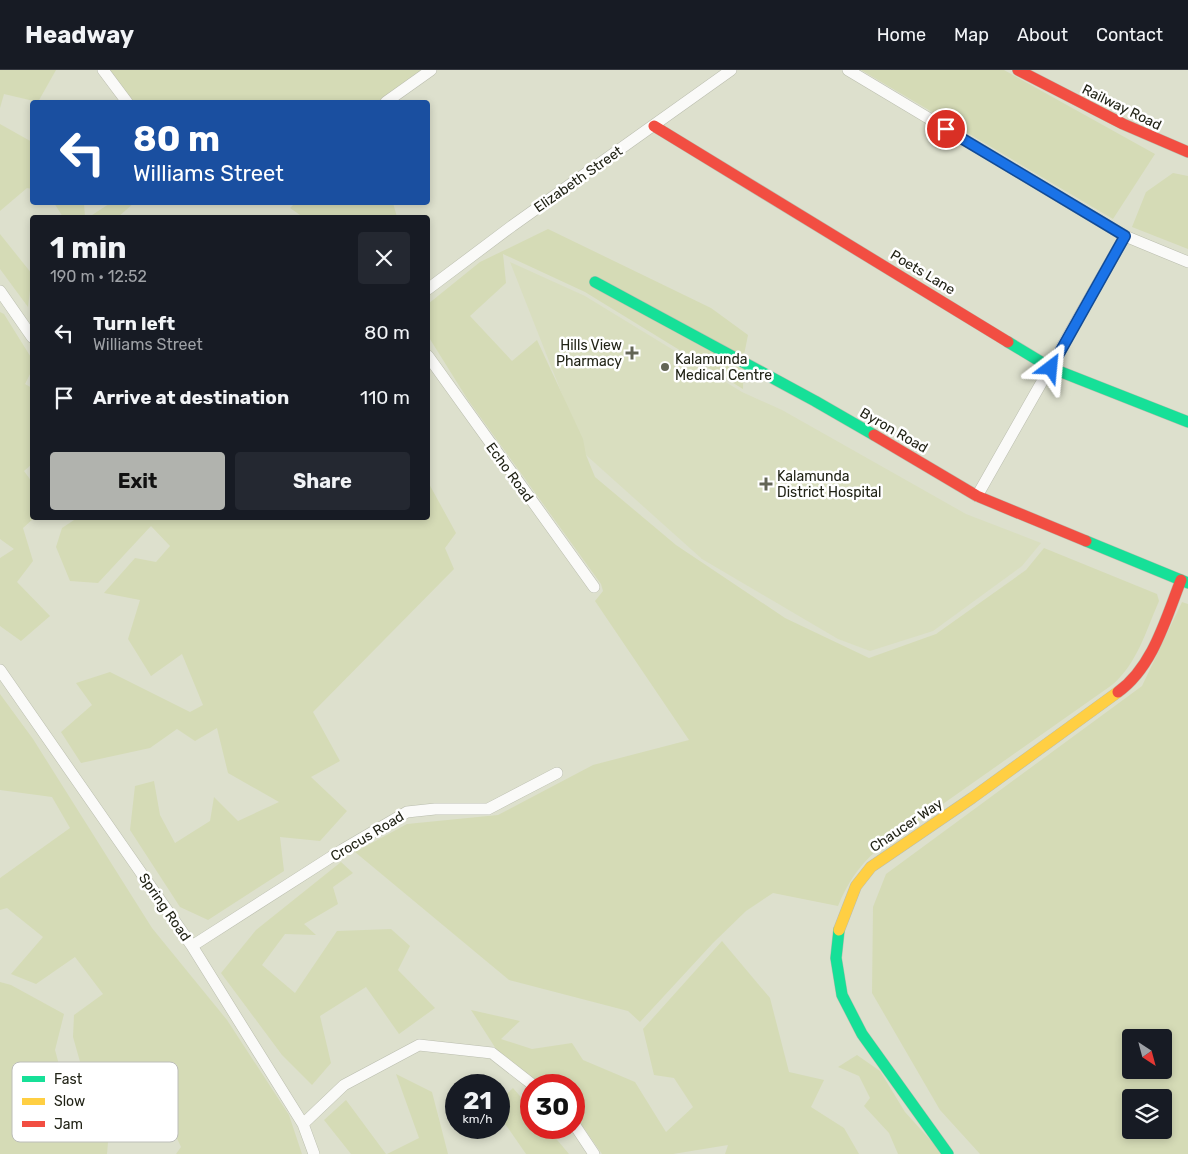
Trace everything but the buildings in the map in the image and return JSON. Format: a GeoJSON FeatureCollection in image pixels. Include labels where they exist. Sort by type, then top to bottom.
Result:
{"type":"FeatureCollection","features":[{"type":"Feature","properties":{"kind":"street"},"geometry":{"type":"LineString","coordinates":[[103,70],[126,100]]}},
{"type":"Feature","properties":{"kind":"street"},"geometry":{"type":"LineString","coordinates":[[389,100],[431,70]]}},
{"type":"Feature","properties":{"kind":"street","name":"Elizabeth Street"},"geometry":{"type":"LineString","coordinates":[[430,288],[512,226],[730,70]]}},
{"type":"Feature","properties":{"kind":"street"},"geometry":{"type":"LineString","coordinates":[[848,70],[1125,236],[1188,262]]}},
{"type":"Feature","properties":{"kind":"street","name":"Railway Road"},"geometry":{"type":"LineString","coordinates":[[1018,70],[1158,141],[1188,152]]}},
{"type":"Feature","properties":{"kind":"street","name":"Poets Lane"},"geometry":{"type":"LineString","coordinates":[[654,126],[1051,368],[1188,422]]}},
{"type":"Feature","properties":{"kind":"street"},"geometry":{"type":"LineString","coordinates":[[977,496],[1125,236]]}},
{"type":"Feature","properties":{"kind":"street","name":"Byron Road"},"geometry":{"type":"LineString","coordinates":[[595,282],[815,401],[977,496],[1184,582]]}},
{"type":"Feature","properties":{"kind":"street"},"geometry":{"type":"LineString","coordinates":[[0,291],[30,334]]}},
{"type":"Feature","properties":{"kind":"street","name":"Echo Road"},"geometry":{"type":"LineString","coordinates":[[430,359],[594,587]]}},
{"type":"Feature","properties":{"kind":"street","name":"Chaucer Way"},"geometry":{"type":"LineString","coordinates":[[948,1154],[862,1034],[842,995],[836,958],[840,925],[856,886],[871,867],[972,798],[1125,687],[1138,674],[1184,582]]}},
{"type":"Feature","properties":{"kind":"street","name":"Spring Road"},"geometry":{"type":"LineString","coordinates":[[0,670],[192,946],[303,1124],[314,1154]]}},
{"type":"Feature","properties":{"kind":"street","name":"Crocus Road"},"geometry":{"type":"LineString","coordinates":[[192,946],[342,850],[407,812],[435,809],[488,808],[558,773]]}},
{"type":"Feature","properties":{"kind":"street"},"geometry":{"type":"LineString","coordinates":[[303,1124],[344,1085],[419,1045],[492,1054],[520,1075]]}},
{"type":"Feature","properties":{"kind":"street"},"geometry":{"type":"LineString","coordinates":[[584,1139],[594,1154]]}},
{"type":"Feature","properties":{"kind":"shaded area"},"geometry":{"type":"Polygon","coordinates":[[[0,70],[56,70],[39,100],[30,100],[4,94],[0,108],[0,70]]]}},
{"type":"Feature","properties":{"kind":"shaded area"},"geometry":{"type":"Polygon","coordinates":[[[106,70],[431,70],[389,100],[128,100],[106,70]]]}},
{"type":"Feature","properties":{"kind":"shaded area"},"geometry":{"type":"Polygon","coordinates":[[[861,70],[1004,70],[1155,154],[1113,219],[861,70]]]}},
{"type":"Feature","properties":{"kind":"shaded area"},"geometry":{"type":"Polygon","coordinates":[[[0,124],[30,141],[30,189],[27,188],[0,211],[0,124]]]}},
{"type":"Feature","properties":{"kind":"shaded area"},"geometry":{"type":"Polygon","coordinates":[[[1173,173],[1188,176],[1188,249],[1132,227],[1146,192],[1173,173]]]}},
{"type":"Feature","properties":{"kind":"shaded area"},"geometry":{"type":"Polygon","coordinates":[[[55,205],[84,205],[85,215],[62,215],[55,205]]]}},
{"type":"Feature","properties":{"kind":"shaded area"},"geometry":{"type":"Polygon","coordinates":[[[107,205],[132,205],[120,215],[92,215],[107,205]]]}},
{"type":"Feature","properties":{"kind":"shaded area"},"geometry":{"type":"Polygon","coordinates":[[[293,205],[394,205],[396,215],[300,215],[290,208],[293,205]]]}},
{"type":"Feature","properties":{"kind":"shaded area"},"geometry":{"type":"Polygon","coordinates":[[[548,229],[711,308],[748,335],[744,355],[743,389],[585,292],[503,254],[506,283],[470,316],[512,361],[537,340],[583,439],[586,455],[595,477],[676,545],[785,618],[869,658],[936,634],[1026,570],[1044,548],[1157,594],[1159,601],[1134,657],[1121,677],[1112,685],[876,851],[854,876],[838,906],[773,893],[746,911],[713,943],[640,1022],[628,1011],[509,980],[355,852],[407,824],[498,815],[593,765],[689,740],[595,601],[603,591],[601,584],[468,400],[430,339],[430,302],[480,262],[548,229]]]}},
{"type":"Feature","properties":{"kind":"shaded area"},"geometry":{"type":"Polygon","coordinates":[[[0,234],[30,272],[28,307],[0,269],[0,234]]]}},
{"type":"Feature","properties":{"kind":"shaded area","name":"Kalamunda District Hospital"},"geometry":{"type":"Polygon","coordinates":[[[510,262],[585,296],[742,392],[782,410],[966,514],[1041,543],[1022,566],[933,631],[870,651],[838,639],[702,559],[586,455],[510,262]]]}},
{"type":"Feature","properties":{"kind":"shaded area"},"geometry":{"type":"Polygon","coordinates":[[[0,312],[4,314],[30,356],[30,374],[25,384],[30,387],[30,466],[24,471],[30,479],[30,520],[32,520],[23,528],[33,561],[17,582],[50,616],[21,641],[0,626],[0,558],[14,549],[0,539],[0,312]]]}},
{"type":"Feature","properties":{"kind":"shaded area"},"geometry":{"type":"Polygon","coordinates":[[[430,486],[456,533],[445,548],[454,569],[313,712],[340,761],[311,777],[347,811],[320,841],[280,837],[284,871],[208,920],[180,907],[130,830],[135,786],[154,781],[160,815],[175,843],[210,821],[214,797],[238,821],[279,802],[228,773],[217,728],[195,741],[177,729],[150,748],[81,763],[61,732],[92,705],[76,683],[110,672],[190,712],[203,705],[182,654],[151,676],[128,639],[140,600],[104,593],[135,558],[156,562],[170,546],[151,526],[98,583],[70,581],[56,547],[62,528],[74,520],[430,520],[430,486]]]}},
{"type":"Feature","properties":{"kind":"shaded area"},"geometry":{"type":"Polygon","coordinates":[[[1182,602],[1188,604],[1188,1154],[980,1154],[940,1110],[872,993],[873,907],[886,874],[1142,686],[1182,602]]]}},
{"type":"Feature","properties":{"kind":"shaded area"},"geometry":{"type":"Polygon","coordinates":[[[0,694],[33,739],[152,928],[227,1020],[289,1115],[302,1154],[176,1154],[181,1147],[178,1141],[178,1062],[80,1062],[73,1037],[74,1015],[103,994],[75,957],[36,984],[11,974],[43,937],[7,908],[0,910],[0,878],[70,828],[52,797],[0,790],[0,694]]]}},
{"type":"Feature","properties":{"kind":"shaded area"},"geometry":{"type":"Polygon","coordinates":[[[341,862],[353,873],[333,887],[338,904],[304,924],[316,935],[285,934],[262,965],[295,993],[337,931],[391,929],[410,946],[398,970],[435,1008],[399,1034],[366,987],[320,1016],[331,1063],[312,1085],[282,1055],[221,973],[256,930],[341,862]]]}},
{"type":"Feature","properties":{"kind":"shaded area"},"geometry":{"type":"Polygon","coordinates":[[[722,941],[770,998],[789,1072],[824,1080],[811,1107],[844,1128],[859,1154],[725,1154],[728,1145],[673,1154],[602,1154],[585,1130],[585,1074],[525,1074],[498,1052],[471,1010],[520,1021],[501,1039],[532,1049],[572,1043],[583,1060],[635,1082],[666,1132],[693,1107],[674,1078],[654,1075],[643,1029],[722,941]]]}},
{"type":"Feature","properties":{"kind":"shaded area"},"geometry":{"type":"Polygon","coordinates":[[[0,982],[11,985],[64,1014],[55,1050],[58,1062],[12,1062],[12,1142],[108,1142],[107,1154],[0,1154],[0,982]]]}},
{"type":"Feature","properties":{"kind":"shaded area"},"geometry":{"type":"Polygon","coordinates":[[[857,1055],[880,1071],[905,1112],[943,1154],[898,1154],[889,1133],[864,1106],[870,1098],[859,1076],[838,1067],[857,1055]]]}},
{"type":"Feature","properties":{"kind":"shaded area"},"geometry":{"type":"Polygon","coordinates":[[[396,1074],[432,1092],[448,1154],[387,1154],[419,1138],[396,1074]]]}},
{"type":"Feature","properties":{"kind":"shaded area"},"geometry":{"type":"Polygon","coordinates":[[[513,1088],[520,1096],[520,1139],[556,1139],[569,1154],[526,1154],[510,1131],[510,1091],[513,1088]]]}},
{"type":"Feature","properties":{"kind":"shaded area"},"geometry":{"type":"Polygon","coordinates":[[[346,1100],[386,1154],[351,1154],[324,1120],[346,1100]]]}},
{"type":"Feature","properties":{"kind":"traffic: fast"},"geometry":{"type":"LineString","coordinates":[[595,282],[874,435]]}},
{"type":"Feature","properties":{"kind":"traffic: fast"},"geometry":{"type":"LineString","coordinates":[[1008,342],[1051,368],[1188,422]]}},
{"type":"Feature","properties":{"kind":"traffic: fast"},"geometry":{"type":"LineString","coordinates":[[1086,541],[1188,583]]}},
{"type":"Feature","properties":{"kind":"traffic: fast"},"geometry":{"type":"LineString","coordinates":[[839,930],[836,958],[842,995],[862,1034],[948,1154]]}},
{"type":"Feature","properties":{"kind":"traffic: slow"},"geometry":{"type":"LineString","coordinates":[[839,930],[856,886],[871,867],[972,798],[1118,692]]}},
{"type":"Feature","properties":{"kind":"traffic: jam"},"geometry":{"type":"LineString","coordinates":[[1018,70],[1123,124],[1188,152]]}},
{"type":"Feature","properties":{"kind":"traffic: jam"},"geometry":{"type":"LineString","coordinates":[[654,126],[1008,342]]}},
{"type":"Feature","properties":{"kind":"traffic: jam"},"geometry":{"type":"LineString","coordinates":[[874,435],[977,496],[1086,541]]}},
{"type":"Feature","properties":{"kind":"traffic: jam"},"geometry":{"type":"LineString","coordinates":[[1118,692],[1130,682],[1149,656],[1164,626],[1181,580]]}},
{"type":"Feature","properties":{"kind":"place","name":"Hills View Pharmacy"},"geometry":{"type":"Point","coordinates":[632,353]}},
{"type":"Feature","properties":{"kind":"place","name":"Kalamunda Medical Centre"},"geometry":{"type":"Point","coordinates":[665,367]}},
{"type":"Feature","properties":{"kind":"place","name":"Kalamunda District Hospital"},"geometry":{"type":"Point","coordinates":[766,484]}},
{"type":"Feature","properties":{"kind":"route"},"geometry":{"type":"LineString","coordinates":[[946,129],[1125,236],[1051,368]]}}]}
